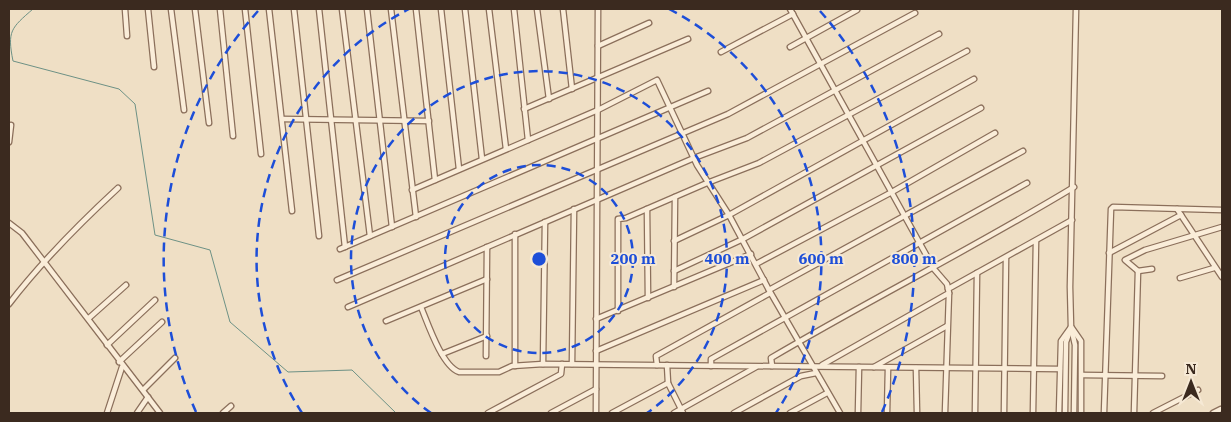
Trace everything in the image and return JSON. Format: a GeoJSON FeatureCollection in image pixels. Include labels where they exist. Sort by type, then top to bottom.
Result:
{"type":"FeatureCollection","features":[{"type":"Feature","properties":{"kind":"street"},"geometry":{"type":"LineString","coordinates":[[125,9],[127,36]]}},
{"type":"Feature","properties":{"kind":"street"},"geometry":{"type":"LineString","coordinates":[[148,9],[154,68]]}},
{"type":"Feature","properties":{"kind":"street"},"geometry":{"type":"LineString","coordinates":[[171,9],[184,110]]}},
{"type":"Feature","properties":{"kind":"street"},"geometry":{"type":"LineString","coordinates":[[195,9],[209,123]]}},
{"type":"Feature","properties":{"kind":"street"},"geometry":{"type":"LineString","coordinates":[[220,9],[233,136]]}},
{"type":"Feature","properties":{"kind":"street"},"geometry":{"type":"LineString","coordinates":[[245,9],[261,154]]}},
{"type":"Feature","properties":{"kind":"street"},"geometry":{"type":"LineString","coordinates":[[269,9],[292,211]]}},
{"type":"Feature","properties":{"kind":"street"},"geometry":{"type":"LineString","coordinates":[[294,9],[319,236]]}},
{"type":"Feature","properties":{"kind":"street"},"geometry":{"type":"LineString","coordinates":[[319,9],[343,248],[708,91]]}},
{"type":"Feature","properties":{"kind":"street"},"geometry":{"type":"LineString","coordinates":[[342,9],[370,236]]}},
{"type":"Feature","properties":{"kind":"street"},"geometry":{"type":"LineString","coordinates":[[367,9],[392,227]]}},
{"type":"Feature","properties":{"kind":"street"},"geometry":{"type":"LineString","coordinates":[[391,9],[416,217]]}},
{"type":"Feature","properties":{"kind":"street"},"geometry":{"type":"LineString","coordinates":[[416,9],[435,180]]}},
{"type":"Feature","properties":{"kind":"street"},"geometry":{"type":"LineString","coordinates":[[440,9],[459,169]]}},
{"type":"Feature","properties":{"kind":"street"},"geometry":{"type":"LineString","coordinates":[[465,9],[482,159]]}},
{"type":"Feature","properties":{"kind":"street"},"geometry":{"type":"LineString","coordinates":[[489,9],[506,149]]}},
{"type":"Feature","properties":{"kind":"street"},"geometry":{"type":"LineString","coordinates":[[514,9],[528,140]]}},
{"type":"Feature","properties":{"kind":"street"},"geometry":{"type":"LineString","coordinates":[[537,9],[549,99]]}},
{"type":"Feature","properties":{"kind":"street"},"geometry":{"type":"LineString","coordinates":[[563,9],[572,89]]}},
{"type":"Feature","properties":{"kind":"street"},"geometry":{"type":"LineString","coordinates":[[596,413],[598,9]]}},
{"type":"Feature","properties":{"kind":"street"},"geometry":{"type":"LineString","coordinates":[[790,9],[934,269],[947,284],[949,291],[945,413]]}},
{"type":"Feature","properties":{"kind":"street"},"geometry":{"type":"LineString","coordinates":[[1074,413],[1075,345],[1071,327],[1076,9]]}},
{"type":"Feature","properties":{"kind":"street"},"geometry":{"type":"LineString","coordinates":[[790,47],[857,10]]}},
{"type":"Feature","properties":{"kind":"street"},"geometry":{"type":"LineString","coordinates":[[337,280],[728,114],[915,13]]}},
{"type":"Feature","properties":{"kind":"street"},"geometry":{"type":"LineString","coordinates":[[721,52],[793,14]]}},
{"type":"Feature","properties":{"kind":"street"},"geometry":{"type":"LineString","coordinates":[[598,46],[649,24]]}},
{"type":"Feature","properties":{"kind":"street"},"geometry":{"type":"LineString","coordinates":[[348,307],[597,199],[747,138],[939,34]]}},
{"type":"Feature","properties":{"kind":"street"},"geometry":{"type":"LineString","coordinates":[[524,109],[688,39]]}},
{"type":"Feature","properties":{"kind":"street"},"geometry":{"type":"LineString","coordinates":[[618,311],[618,219],[759,163],[850,116],[967,51]]}},
{"type":"Feature","properties":{"kind":"street"},"geometry":{"type":"LineString","coordinates":[[674,241],[729,215],[864,142],[974,79]]}},
{"type":"Feature","properties":{"kind":"street"},"geometry":{"type":"LineString","coordinates":[[412,190],[598,110],[658,80],[682,134],[707,183],[729,215],[812,367],[840,413]]}},
{"type":"Feature","properties":{"kind":"street"},"geometry":{"type":"LineString","coordinates":[[674,271],[742,240],[981,108]]}},
{"type":"Feature","properties":{"kind":"street"},"geometry":{"type":"LineString","coordinates":[[282,119],[429,121]]}},
{"type":"Feature","properties":{"kind":"street"},"geometry":{"type":"LineString","coordinates":[[9,142],[11,125]]}},
{"type":"Feature","properties":{"kind":"street"},"geometry":{"type":"LineString","coordinates":[[756,264],[892,192],[995,133]]}},
{"type":"Feature","properties":{"kind":"street"},"geometry":{"type":"LineString","coordinates":[[657,365],[656,356],[1022,151]]}},
{"type":"Feature","properties":{"kind":"street"},"geometry":{"type":"LineString","coordinates":[[712,366],[712,359],[784,317],[1027,183]]}},
{"type":"Feature","properties":{"kind":"street"},"geometry":{"type":"LineString","coordinates":[[772,366],[771,358],[934,269],[1074,187]]}},
{"type":"Feature","properties":{"kind":"street"},"geometry":{"type":"LineString","coordinates":[[9,304],[42,262],[71,231],[118,188]]}},
{"type":"Feature","properties":{"kind":"street"},"geometry":{"type":"LineString","coordinates":[[674,287],[676,197]]}},
{"type":"Feature","properties":{"kind":"street"},"geometry":{"type":"LineString","coordinates":[[1104,413],[1109,253],[1113,207],[1222,210]]}},
{"type":"Feature","properties":{"kind":"street"},"geometry":{"type":"LineString","coordinates":[[572,364],[574,209]]}},
{"type":"Feature","properties":{"kind":"street"},"geometry":{"type":"LineString","coordinates":[[647,209],[648,298]]}},
{"type":"Feature","properties":{"kind":"street"},"geometry":{"type":"LineString","coordinates":[[1177,209],[1214,268],[1222,277]]}},
{"type":"Feature","properties":{"kind":"street"},"geometry":{"type":"LineString","coordinates":[[1109,253],[1180,215]]}},
{"type":"Feature","properties":{"kind":"street"},"geometry":{"type":"LineString","coordinates":[[421,307],[442,354],[455,371],[459,372],[499,372],[515,366],[543,364],[812,367],[820,365],[1072,220]]}},
{"type":"Feature","properties":{"kind":"street"},"geometry":{"type":"LineString","coordinates":[[543,364],[545,222]]}},
{"type":"Feature","properties":{"kind":"street"},"geometry":{"type":"LineString","coordinates":[[9,223],[22,233],[42,262],[89,318],[121,364],[160,413]]}},
{"type":"Feature","properties":{"kind":"street"},"geometry":{"type":"LineString","coordinates":[[1152,269],[1138,271],[1127,262],[1126,258],[1145,250],[1222,227]]}},
{"type":"Feature","properties":{"kind":"street"},"geometry":{"type":"LineString","coordinates":[[515,234],[515,366]]}},
{"type":"Feature","properties":{"kind":"street"},"geometry":{"type":"LineString","coordinates":[[1033,413],[1036,241]]}},
{"type":"Feature","properties":{"kind":"street"},"geometry":{"type":"LineString","coordinates":[[486,356],[487,247]]}},
{"type":"Feature","properties":{"kind":"street"},"geometry":{"type":"LineString","coordinates":[[596,319],[751,254]]}},
{"type":"Feature","properties":{"kind":"street"},"geometry":{"type":"LineString","coordinates":[[1004,413],[1006,258]]}},
{"type":"Feature","properties":{"kind":"street"},"geometry":{"type":"LineString","coordinates":[[1180,278],[1214,268]]}},
{"type":"Feature","properties":{"kind":"street"},"geometry":{"type":"LineString","coordinates":[[1134,413],[1138,271]]}},
{"type":"Feature","properties":{"kind":"street"},"geometry":{"type":"LineString","coordinates":[[975,413],[977,273]]}},
{"type":"Feature","properties":{"kind":"street"},"geometry":{"type":"LineString","coordinates":[[386,321],[487,278]]}},
{"type":"Feature","properties":{"kind":"street"},"geometry":{"type":"LineString","coordinates":[[596,351],[764,280]]}},
{"type":"Feature","properties":{"kind":"street"},"geometry":{"type":"LineString","coordinates":[[89,318],[126,284]]}},
{"type":"Feature","properties":{"kind":"street"},"geometry":{"type":"LineString","coordinates":[[107,344],[155,300]]}},
{"type":"Feature","properties":{"kind":"street"},"geometry":{"type":"LineString","coordinates":[[107,413],[121,364],[162,322]]}},
{"type":"Feature","properties":{"kind":"street"},"geometry":{"type":"LineString","coordinates":[[872,368],[947,326]]}},
{"type":"Feature","properties":{"kind":"street"},"geometry":{"type":"LineString","coordinates":[[1059,413],[1061,341],[1071,327]]}},
{"type":"Feature","properties":{"kind":"street"},"geometry":{"type":"LineString","coordinates":[[1071,327],[1081,341],[1081,413]]}},
{"type":"Feature","properties":{"kind":"street"},"geometry":{"type":"LineString","coordinates":[[1066,413],[1066,342],[1071,327]]}},
{"type":"Feature","properties":{"kind":"street"},"geometry":{"type":"LineString","coordinates":[[442,354],[487,336]]}},
{"type":"Feature","properties":{"kind":"street"},"geometry":{"type":"LineString","coordinates":[[143,390],[175,358]]}},
{"type":"Feature","properties":{"kind":"street"},"geometry":{"type":"LineString","coordinates":[[488,413],[562,374],[562,364]]}},
{"type":"Feature","properties":{"kind":"street"},"geometry":{"type":"LineString","coordinates":[[667,365],[668,383],[682,412]]}},
{"type":"Feature","properties":{"kind":"street"},"geometry":{"type":"LineString","coordinates":[[820,365],[872,368],[1060,369]]}},
{"type":"Feature","properties":{"kind":"street"},"geometry":{"type":"LineString","coordinates":[[674,413],[682,412],[756,366]]}},
{"type":"Feature","properties":{"kind":"street"},"geometry":{"type":"LineString","coordinates":[[858,413],[859,367]]}},
{"type":"Feature","properties":{"kind":"street"},"geometry":{"type":"LineString","coordinates":[[887,413],[888,368]]}},
{"type":"Feature","properties":{"kind":"street"},"geometry":{"type":"LineString","coordinates":[[916,368],[917,413]]}},
{"type":"Feature","properties":{"kind":"street"},"geometry":{"type":"LineString","coordinates":[[734,413],[801,376],[816,373]]}},
{"type":"Feature","properties":{"kind":"street"},"geometry":{"type":"LineString","coordinates":[[1082,375],[1162,376]]}},
{"type":"Feature","properties":{"kind":"street"},"geometry":{"type":"LineString","coordinates":[[612,413],[668,383]]}},
{"type":"Feature","properties":{"kind":"street"},"geometry":{"type":"LineString","coordinates":[[551,413],[596,389]]}},
{"type":"Feature","properties":{"kind":"street"},"geometry":{"type":"LineString","coordinates":[[1153,413],[1198,390]]}},
{"type":"Feature","properties":{"kind":"street"},"geometry":{"type":"LineString","coordinates":[[790,413],[827,393]]}},
{"type":"Feature","properties":{"kind":"street"},"geometry":{"type":"LineString","coordinates":[[137,413],[148,397]]}},
{"type":"Feature","properties":{"kind":"street"},"geometry":{"type":"LineString","coordinates":[[223,413],[232,406]]}},
{"type":"Feature","properties":{"kind":"street"},"geometry":{"type":"LineString","coordinates":[[1213,413],[1221,409]]}},
{"type":"Feature","properties":{"kind":"waterway"},"geometry":{"type":"LineString","coordinates":[[33,9],[12,31],[10,43],[13,61],[119,89],[135,104],[155,235],[210,250],[230,322],[288,372],[352,370],[396,413]]}}]}
